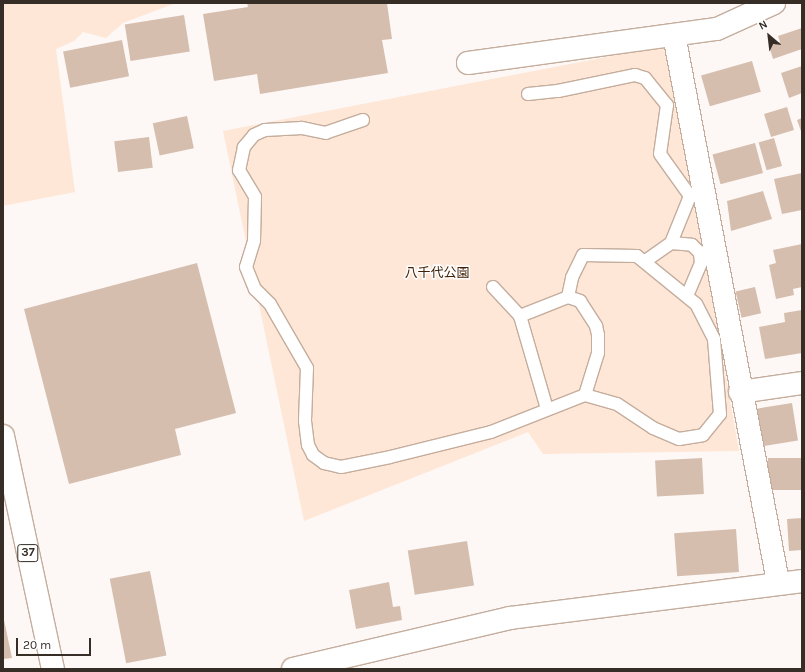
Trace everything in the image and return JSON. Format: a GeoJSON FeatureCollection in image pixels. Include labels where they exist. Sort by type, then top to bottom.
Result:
{"type":"FeatureCollection","features":[{"type":"Feature","properties":{"kind":"street"},"geometry":{"type":"LineString","coordinates":[[468,63],[717,29],[744,10],[774,3]]}},
{"type":"Feature","properties":{"kind":"street"},"geometry":{"type":"LineString","coordinates":[[674,35],[707,252],[740,392],[778,582]]}},
{"type":"Feature","properties":{"kind":"street"},"geometry":{"type":"LineString","coordinates":[[740,392],[802,383]]}},
{"type":"Feature","properties":{"kind":"street","name":"37"},"geometry":{"type":"LineString","coordinates":[[3,436],[53,669]]}},
{"type":"Feature","properties":{"kind":"street"},"geometry":{"type":"LineString","coordinates":[[293,669],[510,618],[778,582],[802,581]]}},
{"type":"Feature","properties":{"kind":"lane"},"geometry":{"type":"LineString","coordinates":[[528,94],[558,92],[635,75],[645,78],[667,105],[660,154],[690,196],[671,243],[645,261]]}},
{"type":"Feature","properties":{"kind":"lane"},"geometry":{"type":"LineString","coordinates":[[363,120],[326,133],[302,128],[260,133],[244,147],[239,170],[255,197],[254,241],[246,267],[256,289],[270,304],[306,368],[305,421],[308,445],[313,455],[324,463],[341,467],[491,432],[585,395],[617,404],[653,428],[679,439],[703,435],[720,414],[714,339],[696,304],[637,256],[583,255],[572,278],[568,297]]}},
{"type":"Feature","properties":{"kind":"lane"},"geometry":{"type":"LineString","coordinates":[[671,243],[692,245],[707,252],[686,296]]}},
{"type":"Feature","properties":{"kind":"lane"},"geometry":{"type":"LineString","coordinates":[[493,287],[520,316],[547,409]]}},
{"type":"Feature","properties":{"kind":"lane"},"geometry":{"type":"LineString","coordinates":[[520,316],[568,297],[580,301],[596,326],[598,335],[598,353],[585,395]]}},
{"type":"Feature","properties":{"kind":"green space"},"geometry":{"type":"Polygon","coordinates":[[[3,3],[176,3],[123,23],[106,38],[83,32],[74,41],[56,49],[75,192],[3,206],[3,3]]]}},
{"type":"Feature","properties":{"kind":"green space","name":"八千代公園"},"geometry":{"type":"Polygon","coordinates":[[[668,45],[739,451],[543,454],[528,432],[304,521],[223,131],[668,45]]]}},
{"type":"Feature","properties":{"kind":"building"},"geometry":{"type":"Polygon","coordinates":[[[247,3],[387,3],[392,39],[382,40],[388,73],[260,94],[257,74],[214,81],[203,14],[248,7],[247,3]]]}},
{"type":"Feature","properties":{"kind":"building"},"geometry":{"type":"Polygon","coordinates":[[[184,15],[190,52],[131,61],[125,24],[184,15]]]}},
{"type":"Feature","properties":{"kind":"building"},"geometry":{"type":"Polygon","coordinates":[[[802,28],[802,49],[773,59],[769,46],[780,42],[778,36],[802,28]]]}},
{"type":"Feature","properties":{"kind":"building"},"geometry":{"type":"Polygon","coordinates":[[[122,40],[129,76],[70,88],[63,51],[122,40]]]}},
{"type":"Feature","properties":{"kind":"building"},"geometry":{"type":"Polygon","coordinates":[[[752,61],[761,92],[710,106],[701,76],[752,61]]]}},
{"type":"Feature","properties":{"kind":"building"},"geometry":{"type":"Polygon","coordinates":[[[802,66],[802,93],[789,98],[781,73],[802,66]]]}},
{"type":"Feature","properties":{"kind":"building"},"geometry":{"type":"Polygon","coordinates":[[[787,107],[794,130],[771,137],[764,114],[787,107]]]}},
{"type":"Feature","properties":{"kind":"building"},"geometry":{"type":"Polygon","coordinates":[[[187,116],[194,148],[160,156],[153,123],[187,116]]]}},
{"type":"Feature","properties":{"kind":"building"},"geometry":{"type":"Polygon","coordinates":[[[802,118],[802,134],[797,120],[802,118]]]}},
{"type":"Feature","properties":{"kind":"building"},"geometry":{"type":"Polygon","coordinates":[[[149,137],[153,168],[118,172],[114,141],[149,137]]]}},
{"type":"Feature","properties":{"kind":"building"},"geometry":{"type":"Polygon","coordinates":[[[774,138],[782,166],[767,170],[759,142],[774,138]]]}},
{"type":"Feature","properties":{"kind":"building"},"geometry":{"type":"Polygon","coordinates":[[[755,143],[763,173],[721,184],[712,154],[755,143]]]}},
{"type":"Feature","properties":{"kind":"building"},"geometry":{"type":"Polygon","coordinates":[[[802,173],[802,210],[782,214],[774,179],[802,173]]]}},
{"type":"Feature","properties":{"kind":"building"},"geometry":{"type":"Polygon","coordinates":[[[763,191],[772,219],[731,231],[727,201],[763,191]]]}},
{"type":"Feature","properties":{"kind":"building"},"geometry":{"type":"Polygon","coordinates":[[[802,244],[802,287],[793,289],[794,295],[776,299],[769,265],[776,263],[773,250],[802,244]]]}},
{"type":"Feature","properties":{"kind":"building"},"geometry":{"type":"Polygon","coordinates":[[[197,263],[236,413],[175,429],[181,455],[69,484],[24,309],[197,263]]]}},
{"type":"Feature","properties":{"kind":"building"},"geometry":{"type":"Polygon","coordinates":[[[755,287],[761,313],[742,318],[736,291],[755,287]]]}},
{"type":"Feature","properties":{"kind":"building"},"geometry":{"type":"Polygon","coordinates":[[[802,310],[802,353],[765,359],[759,327],[785,322],[784,313],[802,310]]]}},
{"type":"Feature","properties":{"kind":"building"},"geometry":{"type":"Polygon","coordinates":[[[792,403],[798,441],[762,446],[756,409],[792,403]]]}},
{"type":"Feature","properties":{"kind":"building"},"geometry":{"type":"Polygon","coordinates":[[[702,458],[704,494],[657,496],[655,460],[702,458]]]}},
{"type":"Feature","properties":{"kind":"building"},"geometry":{"type":"Polygon","coordinates":[[[768,458],[802,458],[802,490],[768,490],[768,458]]]}},
{"type":"Feature","properties":{"kind":"building"},"geometry":{"type":"Polygon","coordinates":[[[802,518],[802,550],[789,551],[787,519],[802,518]]]}},
{"type":"Feature","properties":{"kind":"building"},"geometry":{"type":"Polygon","coordinates":[[[736,529],[739,572],[677,576],[674,533],[736,529]]]}},
{"type":"Feature","properties":{"kind":"building"},"geometry":{"type":"Polygon","coordinates":[[[467,541],[474,585],[415,595],[408,550],[467,541]]]}},
{"type":"Feature","properties":{"kind":"building"},"geometry":{"type":"Polygon","coordinates":[[[150,571],[166,655],[126,663],[110,579],[150,571]]]}},
{"type":"Feature","properties":{"kind":"building"},"geometry":{"type":"Polygon","coordinates":[[[389,582],[393,607],[400,606],[402,620],[356,629],[349,590],[389,582]]]}},
{"type":"Feature","properties":{"kind":"building"},"geometry":{"type":"Polygon","coordinates":[[[3,615],[12,658],[3,659],[3,615]]]}}]}
